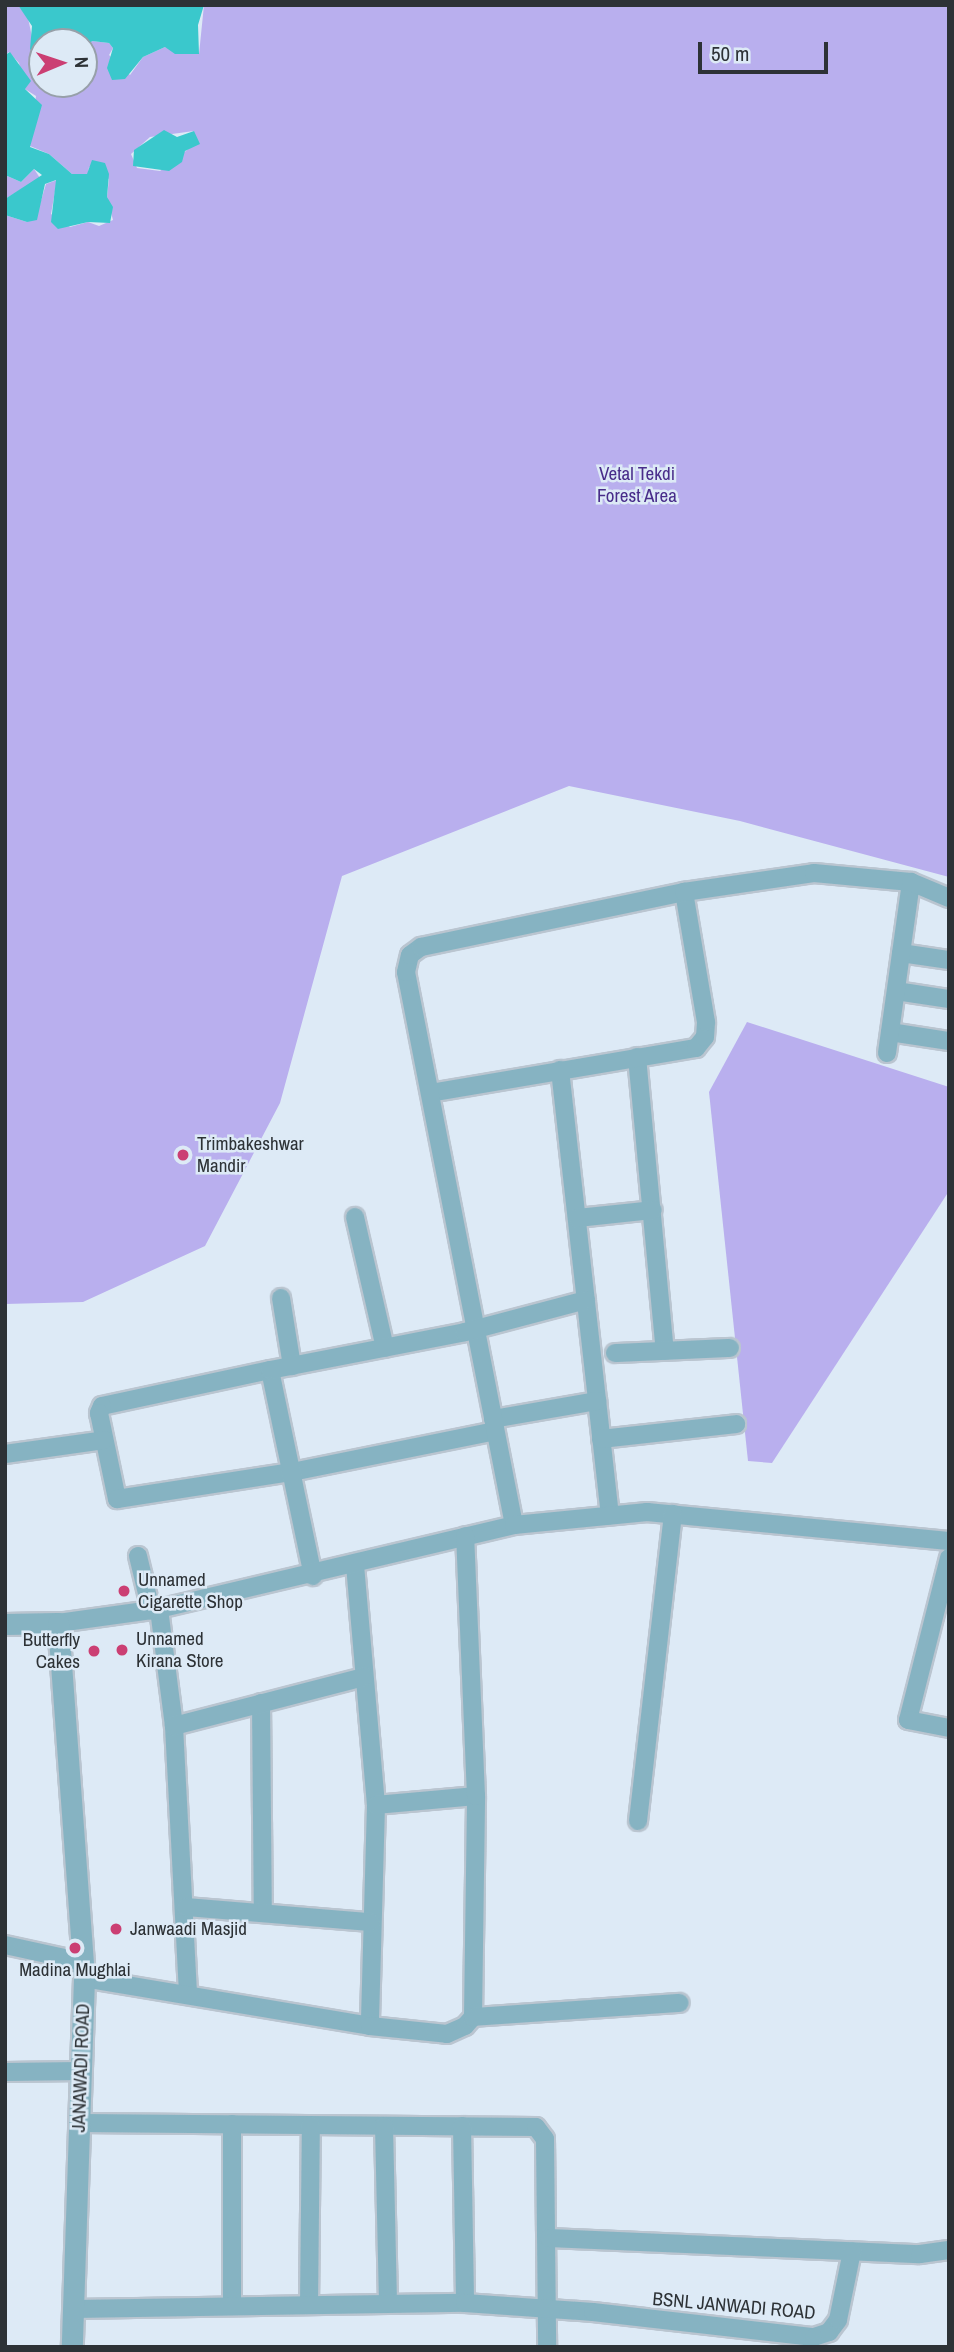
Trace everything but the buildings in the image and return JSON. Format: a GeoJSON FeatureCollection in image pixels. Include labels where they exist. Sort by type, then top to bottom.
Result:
{"type":"FeatureCollection","features":[{"type":"Feature","properties":{"kind":"street"},"geometry":{"type":"LineString","coordinates":[[514,1525],[406,972],[415,950],[684,892],[814,873],[911,882],[949,898]]}},
{"type":"Feature","properties":{"kind":"street"},"geometry":{"type":"LineString","coordinates":[[887,1053],[911,882]]}},
{"type":"Feature","properties":{"kind":"street"},"geometry":{"type":"LineString","coordinates":[[430,1093],[637,1057],[682,1053],[705,1037],[706,1022],[684,892]]}},
{"type":"Feature","properties":{"kind":"street"},"geometry":{"type":"LineString","coordinates":[[901,953],[949,960]]}},
{"type":"Feature","properties":{"kind":"street"},"geometry":{"type":"LineString","coordinates":[[896,991],[949,999]]}},
{"type":"Feature","properties":{"kind":"street"},"geometry":{"type":"LineString","coordinates":[[890,1032],[949,1041]]}},
{"type":"Feature","properties":{"kind":"street"},"geometry":{"type":"LineString","coordinates":[[637,1057],[665,1351]]}},
{"type":"Feature","properties":{"kind":"street"},"geometry":{"type":"LineString","coordinates":[[560,1070],[610,1515]]}},
{"type":"Feature","properties":{"kind":"street"},"geometry":{"type":"LineString","coordinates":[[577,1218],[653,1210]]}},
{"type":"Feature","properties":{"kind":"street"},"geometry":{"type":"LineString","coordinates":[[355,1217],[385,1348]]}},
{"type":"Feature","properties":{"kind":"street"},"geometry":{"type":"LineString","coordinates":[[281,1298],[292,1366]]}},
{"type":"Feature","properties":{"kind":"street"},"geometry":{"type":"LineString","coordinates":[[586,1300],[477,1329],[102,1406],[99,1413],[117,1499],[292,1472],[597,1401]]}},
{"type":"Feature","properties":{"kind":"street"},"geometry":{"type":"LineString","coordinates":[[615,1353],[730,1348]]}},
{"type":"Feature","properties":{"kind":"street"},"geometry":{"type":"LineString","coordinates":[[270,1370],[313,1576]]}},
{"type":"Feature","properties":{"kind":"street"},"geometry":{"type":"LineString","coordinates":[[601,1439],[736,1424]]}},
{"type":"Feature","properties":{"kind":"street"},"geometry":{"type":"LineString","coordinates":[[5,1454],[104,1440]]}},
{"type":"Feature","properties":{"kind":"street"},"geometry":{"type":"LineString","coordinates":[[638,1821],[673,1514]]}},
{"type":"Feature","properties":{"kind":"street"},"geometry":{"type":"LineString","coordinates":[[5,1624],[58,1623],[155,1610],[313,1576],[514,1525],[610,1515],[673,1514],[949,1541]]}},
{"type":"Feature","properties":{"kind":"street"},"geometry":{"type":"LineString","coordinates":[[465,1536],[476,1796],[473,2017]]}},
{"type":"Feature","properties":{"kind":"street"},"geometry":{"type":"LineString","coordinates":[[138,1556],[155,1610],[174,1726],[186,1906],[188,1995]]}},
{"type":"Feature","properties":{"kind":"street"},"geometry":{"type":"LineString","coordinates":[[949,1558],[908,1720],[949,1728]]}},
{"type":"Feature","properties":{"kind":"street"},"geometry":{"type":"LineString","coordinates":[[355,1565],[376,1805],[370,1922],[370,2026]]}},
{"type":"Feature","properties":{"kind":"street","name":"JANAWADI ROAD"},"geometry":{"type":"LineString","coordinates":[[58,1623],[84,1970],[72,2347]]}},
{"type":"Feature","properties":{"kind":"street"},"geometry":{"type":"LineString","coordinates":[[174,1726],[364,1677]]}},
{"type":"Feature","properties":{"kind":"street"},"geometry":{"type":"LineString","coordinates":[[261,1703],[263,1913]]}},
{"type":"Feature","properties":{"kind":"street"},"geometry":{"type":"LineString","coordinates":[[376,1805],[476,1796]]}},
{"type":"Feature","properties":{"kind":"street"},"geometry":{"type":"LineString","coordinates":[[186,1906],[370,1922]]}},
{"type":"Feature","properties":{"kind":"street"},"geometry":{"type":"LineString","coordinates":[[5,1945],[84,1970],[188,1995],[370,2026],[452,2034],[473,2017],[680,2003]]}},
{"type":"Feature","properties":{"kind":"street"},"geometry":{"type":"LineString","coordinates":[[5,2072],[80,2071]]}},
{"type":"Feature","properties":{"kind":"street"},"geometry":{"type":"LineString","coordinates":[[79,2123],[462,2126],[540,2130],[545,2139],[549,2238],[550,2308],[547,2347]]}},
{"type":"Feature","properties":{"kind":"street"},"geometry":{"type":"LineString","coordinates":[[232,2124],[232,2306]]}},
{"type":"Feature","properties":{"kind":"street"},"geometry":{"type":"LineString","coordinates":[[310,2305],[311,2125]]}},
{"type":"Feature","properties":{"kind":"street"},"geometry":{"type":"LineString","coordinates":[[384,2126],[388,2304]]}},
{"type":"Feature","properties":{"kind":"street"},"geometry":{"type":"LineString","coordinates":[[462,2126],[465,2303]]}},
{"type":"Feature","properties":{"kind":"street"},"geometry":{"type":"LineString","coordinates":[[549,2238],[920,2254],[949,2250]]}},
{"type":"Feature","properties":{"kind":"street","name":"BSNL JANWADI ROAD"},"geometry":{"type":"LineString","coordinates":[[550,2308],[822,2336],[838,2320],[852,2251]]}},
{"type":"Feature","properties":{"kind":"street"},"geometry":{"type":"LineString","coordinates":[[73,2309],[465,2303],[550,2308]]}},
{"type":"Feature","properties":{"kind":"green space","name":"Vetal Tekdi Forest Area"},"geometry":{"type":"Polygon","coordinates":[[[5,5],[18,5],[28,18],[30,28],[28,28],[28,91],[25,89],[19,63],[9,52],[5,55],[5,5]]]}},
{"type":"Feature","properties":{"kind":"green space","name":"Vetal Tekdi Forest Area"},"geometry":{"type":"Polygon","coordinates":[[[204,5],[949,5],[949,877],[740,821],[569,786],[342,876],[280,1103],[205,1246],[83,1302],[5,1304],[5,215],[27,222],[40,204],[46,184],[57,180],[51,214],[70,227],[88,222],[99,226],[113,220],[107,197],[109,179],[89,167],[88,174],[72,174],[49,154],[30,146],[36,98],[98,98],[98,42],[109,43],[113,48],[109,55],[130,75],[143,57],[165,47],[199,54],[204,5]],[[194,131],[150,137],[131,154],[137,168],[160,171],[191,147],[194,131]]]}},
{"type":"Feature","properties":{"kind":"green space"},"geometry":{"type":"Polygon","coordinates":[[[34,169],[40,178],[5,199],[5,175],[21,182],[34,169]]]}},
{"type":"Feature","properties":{"kind":"green space"},"geometry":{"type":"Polygon","coordinates":[[[747,1022],[949,1087],[949,1191],[772,1463],[748,1461],[709,1092],[747,1022]]]}},
{"type":"Feature","properties":{"kind":"water"},"geometry":{"type":"Polygon","coordinates":[[[18,5],[204,5],[198,25],[199,54],[175,54],[165,47],[143,57],[125,79],[112,80],[107,68],[113,48],[109,43],[98,42],[98,28],[32,26],[18,5]]]}},
{"type":"Feature","properties":{"kind":"water"},"geometry":{"type":"Polygon","coordinates":[[[10,52],[28,77],[25,89],[28,98],[35,98],[42,105],[30,147],[49,154],[72,174],[87,174],[92,160],[105,163],[109,174],[107,197],[113,207],[110,223],[88,222],[58,229],[51,222],[56,180],[45,184],[37,220],[27,222],[5,215],[5,199],[42,175],[34,169],[21,182],[5,175],[5,55],[10,52]]]}},
{"type":"Feature","properties":{"kind":"water"},"geometry":{"type":"Polygon","coordinates":[[[164,130],[177,137],[194,131],[200,144],[185,151],[182,162],[169,171],[133,166],[134,150],[164,130]]]}},
{"type":"Feature","properties":{"kind":"place","name":"Trimbakeshwar Mandir"},"geometry":{"type":"Point","coordinates":[183,1155]}},
{"type":"Feature","properties":{"kind":"place","name":"Unnamed Cigarette Shop"},"geometry":{"type":"Point","coordinates":[124,1591]}},
{"type":"Feature","properties":{"kind":"place","name":"Unnamed Kirana Store"},"geometry":{"type":"Point","coordinates":[122,1650]}},
{"type":"Feature","properties":{"kind":"place","name":"Butterfly Cakes"},"geometry":{"type":"Point","coordinates":[94,1651]}},
{"type":"Feature","properties":{"kind":"place","name":"Janwaadi Masjid"},"geometry":{"type":"Point","coordinates":[116,1929]}},
{"type":"Feature","properties":{"kind":"place","name":"Madina Mughlai"},"geometry":{"type":"Point","coordinates":[75,1948]}}]}
